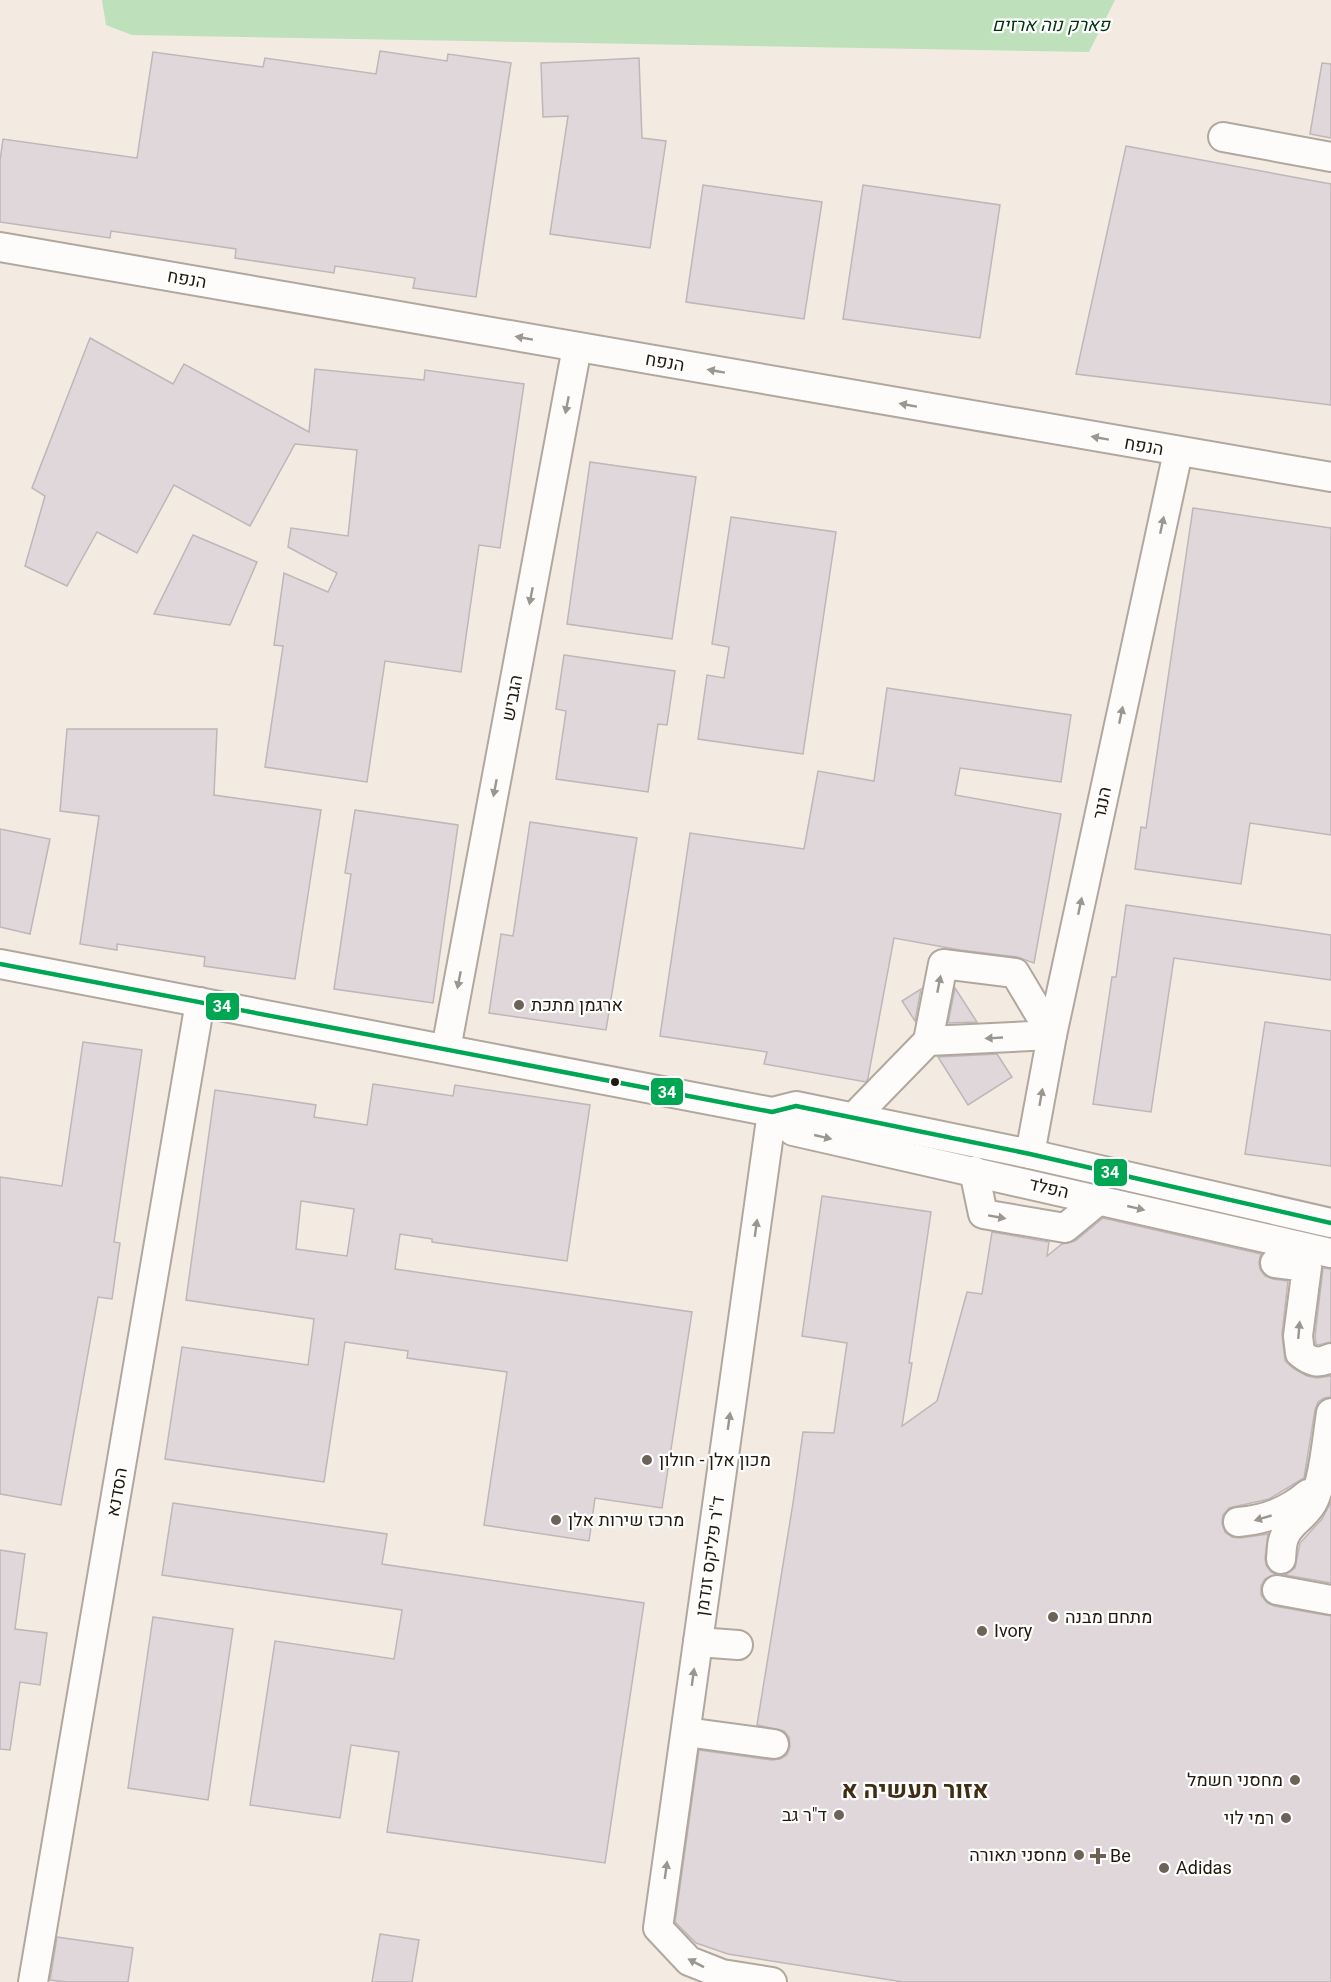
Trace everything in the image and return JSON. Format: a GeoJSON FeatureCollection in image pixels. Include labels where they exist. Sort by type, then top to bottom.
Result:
{"type":"FeatureCollection","features":[{"type":"Feature","properties":{"kind":"street"},"geometry":{"type":"LineString","coordinates":[[1223,137],[1331,157]]}},
{"type":"Feature","properties":{"kind":"street","name":"הנפח"},"geometry":{"type":"LineString","coordinates":[[0,247],[1331,477]]}},
{"type":"Feature","properties":{"kind":"street","name":"הגביש"},"geometry":{"type":"LineString","coordinates":[[446,1049],[577,347]]}},
{"type":"Feature","properties":{"kind":"street","name":"הנגר"},"geometry":{"type":"LineString","coordinates":[[1030,1154],[1052,1035],[1178,452]]}},
{"type":"Feature","properties":{"kind":"street","name":"הפלד"},"geometry":{"type":"LineString","coordinates":[[0,964],[772,1112],[796,1106],[1030,1154],[1331,1223]]}},
{"type":"Feature","properties":{"kind":"street"},"geometry":{"type":"LineString","coordinates":[[853,1118],[928,1041],[943,964],[1016,973],[1052,1035],[928,1041]]}},
{"type":"Feature","properties":{"kind":"street","name":"הסדנא"},"geometry":{"type":"LineString","coordinates":[[33,1982],[200,1002]]}},
{"type":"Feature","properties":{"kind":"street","name":"הפלד"},"geometry":{"type":"LineString","coordinates":[[772,1112],[793,1131],[1331,1253]]}},
{"type":"Feature","properties":{"kind":"street","name":"ד''ר פליקס זנדמן"},"geometry":{"type":"LineString","coordinates":[[772,1112],[658,1928],[689,1961],[722,1974],[772,1982]]}},
{"type":"Feature","properties":{"kind":"street"},"geometry":{"type":"LineString","coordinates":[[975,1171],[983,1214],[1065,1228],[1099,1200]]}},
{"type":"Feature","properties":{"kind":"street"},"geometry":{"type":"LineString","coordinates":[[1275,1263],[1307,1267],[1298,1336],[1300,1353],[1311,1361],[1322,1362],[1331,1358]]}},
{"type":"Feature","properties":{"kind":"street"},"geometry":{"type":"LineString","coordinates":[[1281,1559],[1283,1540],[1287,1530],[1314,1501],[1331,1413]]}},
{"type":"Feature","properties":{"kind":"street"},"geometry":{"type":"LineString","coordinates":[[1238,1522],[1258,1521],[1280,1512],[1306,1496],[1319,1482]]}},
{"type":"Feature","properties":{"kind":"street"},"geometry":{"type":"LineString","coordinates":[[1277,1590],[1331,1600]]}},
{"type":"Feature","properties":{"kind":"street"},"geometry":{"type":"LineString","coordinates":[[698,1642],[738,1645]]}},
{"type":"Feature","properties":{"kind":"street"},"geometry":{"type":"LineString","coordinates":[[686,1732],[774,1744]]}},
{"type":"Feature","properties":{"kind":"green space","name":"פארק נוה ארזים"},"geometry":{"type":"Polygon","coordinates":[[[102,0],[1115,0],[1089,52],[132,35],[106,25],[102,0]]]}},
{"type":"Feature","properties":{"kind":"building"},"geometry":{"type":"Polygon","coordinates":[[[380,51],[447,61],[448,54],[511,63],[476,297],[413,288],[415,278],[335,266],[334,273],[235,258],[236,249],[111,231],[110,238],[0,222],[0,161],[3,139],[137,158],[153,52],[263,67],[265,58],[376,74],[380,51]]]}},
{"type":"Feature","properties":{"kind":"building"},"geometry":{"type":"Polygon","coordinates":[[[639,58],[642,138],[666,141],[650,248],[550,234],[568,116],[543,117],[541,63],[639,58]]]}},
{"type":"Feature","properties":{"kind":"building"},"geometry":{"type":"Polygon","coordinates":[[[1322,63],[1331,64],[1331,138],[1310,134],[1322,63]]]}},
{"type":"Feature","properties":{"kind":"building"},"geometry":{"type":"Polygon","coordinates":[[[1126,146],[1331,184],[1331,405],[1076,374],[1126,146]]]}},
{"type":"Feature","properties":{"kind":"building"},"geometry":{"type":"Polygon","coordinates":[[[703,185],[822,202],[804,319],[686,302],[703,185]]]}},
{"type":"Feature","properties":{"kind":"building"},"geometry":{"type":"Polygon","coordinates":[[[863,185],[1000,205],[980,338],[843,319],[863,185]]]}},
{"type":"Feature","properties":{"kind":"building"},"geometry":{"type":"Polygon","coordinates":[[[90,338],[173,384],[184,364],[309,432],[315,369],[424,380],[425,370],[524,384],[500,548],[479,545],[461,672],[385,661],[367,782],[265,767],[283,646],[274,645],[284,573],[328,592],[337,573],[288,547],[291,528],[348,536],[357,450],[295,444],[250,526],[174,485],[137,553],[97,532],[67,586],[25,566],[45,496],[32,488],[90,338]]]}},
{"type":"Feature","properties":{"kind":"building"},"geometry":{"type":"Polygon","coordinates":[[[590,462],[696,477],[672,639],[567,624],[590,462]]]}},
{"type":"Feature","properties":{"kind":"building"},"geometry":{"type":"Polygon","coordinates":[[[1193,508],[1331,528],[1331,835],[1250,823],[1241,884],[1135,869],[1141,827],[1146,828],[1193,508]]]}},
{"type":"Feature","properties":{"kind":"building"},"geometry":{"type":"Polygon","coordinates":[[[731,517],[836,532],[803,754],[698,739],[707,675],[724,678],[729,647],[712,644],[731,517]]]}},
{"type":"Feature","properties":{"kind":"building"},"geometry":{"type":"Polygon","coordinates":[[[193,535],[257,562],[230,625],[154,614],[193,535]]]}},
{"type":"Feature","properties":{"kind":"building"},"geometry":{"type":"Polygon","coordinates":[[[564,655],[675,671],[667,725],[658,724],[648,792],[556,779],[566,711],[556,709],[564,655]]]}},
{"type":"Feature","properties":{"kind":"building"},"geometry":{"type":"Polygon","coordinates":[[[887,688],[1071,715],[1061,782],[960,768],[955,795],[1061,814],[1034,963],[1017,957],[894,938],[866,1082],[764,1064],[767,1052],[660,1036],[690,833],[804,849],[818,771],[874,781],[887,688]]]}},
{"type":"Feature","properties":{"kind":"building"},"geometry":{"type":"Polygon","coordinates":[[[67,729],[217,729],[214,795],[321,810],[295,979],[204,966],[205,957],[117,944],[117,950],[80,944],[99,816],[60,811],[67,729]]]}},
{"type":"Feature","properties":{"kind":"building"},"geometry":{"type":"Polygon","coordinates":[[[355,810],[458,825],[433,1003],[334,989],[351,874],[345,873],[355,810]]]}},
{"type":"Feature","properties":{"kind":"building"},"geometry":{"type":"Polygon","coordinates":[[[530,822],[637,838],[606,1030],[489,1013],[501,934],[513,936],[530,822]]]}},
{"type":"Feature","properties":{"kind":"building"},"geometry":{"type":"Polygon","coordinates":[[[0,829],[50,839],[30,934],[0,927],[0,829]]]}},
{"type":"Feature","properties":{"kind":"building"},"geometry":{"type":"Polygon","coordinates":[[[1126,905],[1331,935],[1331,980],[1174,958],[1151,1112],[1093,1104],[1112,977],[1116,977],[1126,905]]]}},
{"type":"Feature","properties":{"kind":"building"},"geometry":{"type":"Polygon","coordinates":[[[955,988],[977,1022],[948,1023],[955,988]]]}},
{"type":"Feature","properties":{"kind":"building"},"geometry":{"type":"Polygon","coordinates":[[[921,989],[915,1021],[902,1001],[921,989]]]}},
{"type":"Feature","properties":{"kind":"building"},"geometry":{"type":"Polygon","coordinates":[[[1265,1022],[1331,1031],[1331,1166],[1245,1154],[1265,1022]]]}},
{"type":"Feature","properties":{"kind":"building"},"geometry":{"type":"Polygon","coordinates":[[[83,1042],[142,1050],[114,1242],[120,1243],[112,1299],[98,1297],[61,1505],[0,1494],[0,1177],[62,1186],[83,1042]]]}},
{"type":"Feature","properties":{"kind":"building"},"geometry":{"type":"Polygon","coordinates":[[[997,1054],[1012,1077],[968,1105],[938,1057],[997,1054]]]}},
{"type":"Feature","properties":{"kind":"building"},"geometry":{"type":"Polygon","coordinates":[[[373,1084],[453,1096],[455,1085],[590,1105],[567,1261],[432,1242],[432,1239],[400,1234],[395,1269],[692,1312],[662,1508],[595,1498],[589,1541],[484,1525],[507,1372],[407,1358],[408,1351],[345,1342],[324,1482],[165,1459],[182,1347],[308,1365],[314,1319],[186,1300],[215,1090],[316,1105],[314,1117],[367,1125],[373,1084]],[[301,1201],[296,1249],[347,1256],[354,1209],[301,1201]]]}},
{"type":"Feature","properties":{"kind":"building","name":"מתחם מבנה"},"geometry":{"type":"Polygon","coordinates":[[[822,1196],[931,1212],[902,1426],[937,1401],[967,1292],[982,1294],[992,1232],[1049,1242],[1047,1256],[1062,1244],[1075,1241],[1103,1218],[1261,1254],[1260,1269],[1265,1276],[1288,1281],[1282,1334],[1285,1361],[1307,1376],[1317,1378],[1331,1376],[1331,1397],[1318,1402],[1315,1410],[1304,1478],[1269,1499],[1229,1508],[1223,1515],[1222,1523],[1225,1532],[1232,1537],[1268,1534],[1266,1565],[1271,1572],[1276,1574],[1265,1579],[1261,1586],[1261,1595],[1267,1603],[1331,1616],[1331,1982],[903,1982],[728,1954],[696,1943],[675,1922],[699,1750],[772,1760],[787,1755],[790,1747],[789,1737],[784,1731],[757,1725],[803,1432],[834,1433],[847,1343],[802,1336],[822,1196]]]}},
{"type":"Feature","properties":{"kind":"building"},"geometry":{"type":"Polygon","coordinates":[[[1323,1268],[1331,1269],[1331,1342],[1318,1345],[1315,1336],[1323,1268]]]}},
{"type":"Feature","properties":{"kind":"building"},"geometry":{"type":"Polygon","coordinates":[[[1331,1502],[1331,1583],[1285,1575],[1295,1568],[1300,1543],[1322,1519],[1331,1502]]]}},
{"type":"Feature","properties":{"kind":"building"},"geometry":{"type":"Polygon","coordinates":[[[173,1503],[387,1534],[382,1564],[644,1603],[605,1863],[387,1832],[399,1752],[351,1745],[340,1818],[250,1805],[275,1641],[394,1659],[402,1610],[162,1575],[173,1503]]]}},
{"type":"Feature","properties":{"kind":"building"},"geometry":{"type":"Polygon","coordinates":[[[0,1550],[25,1554],[15,1629],[47,1633],[40,1685],[20,1682],[10,1750],[0,1749],[0,1550]]]}},
{"type":"Feature","properties":{"kind":"building"},"geometry":{"type":"Polygon","coordinates":[[[153,1617],[233,1629],[208,1800],[128,1788],[153,1617]]]}},
{"type":"Feature","properties":{"kind":"building"},"geometry":{"type":"Polygon","coordinates":[[[380,1934],[419,1940],[412,1982],[372,1982],[380,1934]]]}},
{"type":"Feature","properties":{"kind":"building"},"geometry":{"type":"Polygon","coordinates":[[[57,1937],[133,1948],[128,1982],[50,1980],[57,1937]]]}},
{"type":"Feature","properties":{"kind":"transit line","name":"34"},"geometry":{"type":"LineString","coordinates":[[0,964],[772,1112],[796,1106],[1030,1154],[1331,1223]]}},
{"type":"Feature","properties":{"kind":"place","name":"ארגמן מתכת"},"geometry":{"type":"Point","coordinates":[519,1005]}},
{"type":"Feature","properties":{"kind":"place","name":"מכון אלן - חולון"},"geometry":{"type":"Point","coordinates":[647,1460]}},
{"type":"Feature","properties":{"kind":"place","name":"מרכז שירות אלן"},"geometry":{"type":"Point","coordinates":[556,1520]}},
{"type":"Feature","properties":{"kind":"place","name":"מתחם מבנה"},"geometry":{"type":"Point","coordinates":[1053,1617]}},
{"type":"Feature","properties":{"kind":"place","name":"Ivory"},"geometry":{"type":"Point","coordinates":[982,1631]}},
{"type":"Feature","properties":{"kind":"place","name":"מחסני חשמל"},"geometry":{"type":"Point","coordinates":[1295,1780]}},
{"type":"Feature","properties":{"kind":"place","name":"ד\"ר גב"},"geometry":{"type":"Point","coordinates":[839,1815]}},
{"type":"Feature","properties":{"kind":"place","name":"רמי לוי"},"geometry":{"type":"Point","coordinates":[1286,1818]}},
{"type":"Feature","properties":{"kind":"place","name":"מחסני תאורה"},"geometry":{"type":"Point","coordinates":[1079,1855]}},
{"type":"Feature","properties":{"kind":"place","name":"Be"},"geometry":{"type":"Point","coordinates":[1098,1856]}},
{"type":"Feature","properties":{"kind":"place","name":"Adidas"},"geometry":{"type":"Point","coordinates":[1164,1868]}},
{"type":"Feature","properties":{"kind":"district","name":"אזור תעשיה א"},"geometry":{"type":"Point","coordinates":[915,1790]}}]}
